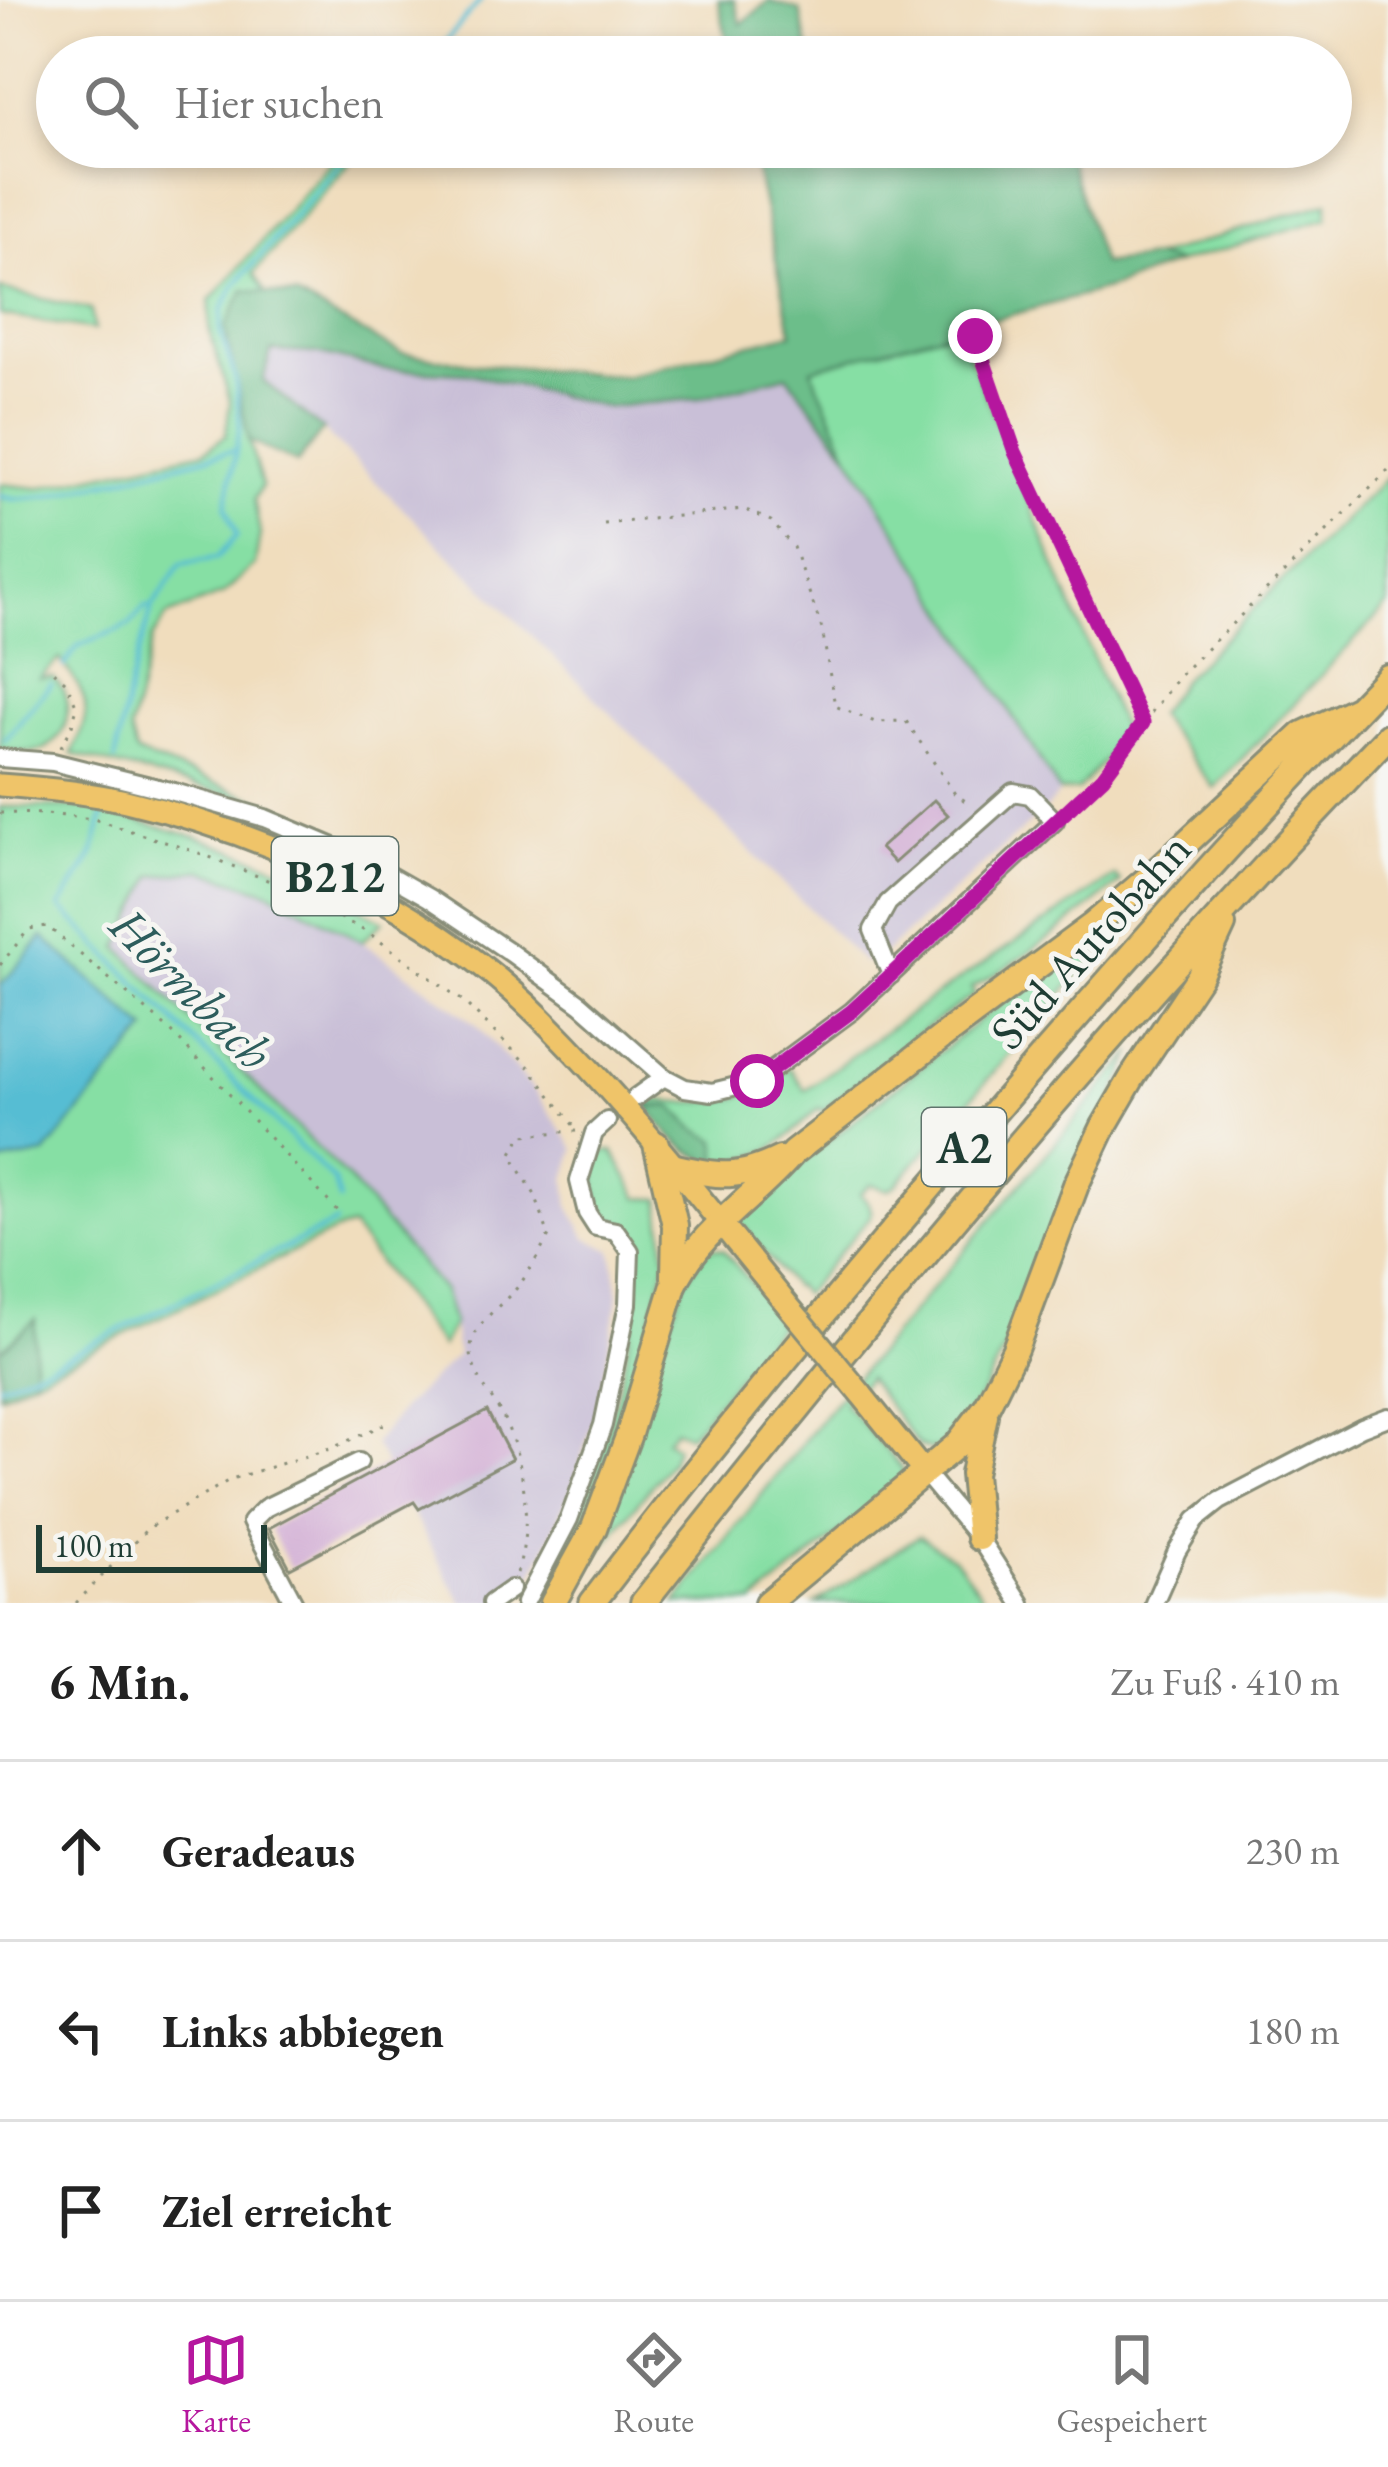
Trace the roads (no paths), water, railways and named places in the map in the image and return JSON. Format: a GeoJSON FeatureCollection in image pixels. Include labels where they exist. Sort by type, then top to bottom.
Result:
{"type":"FeatureCollection","features":[{"type":"Feature","properties":{"kind":"highway","name":"Süd Autobahn"},"geometry":{"type":"LineString","coordinates":[[592,1603],[800,1342],[1016,1086],[1388,677]]}},
{"type":"Feature","properties":{"kind":"highway"},"geometry":{"type":"LineString","coordinates":[[553,1603],[593,1528],[622,1453],[674,1285],[685,1262],[720,1221],[793,1153],[1108,912],[1303,734],[1358,708]]}},
{"type":"Feature","properties":{"kind":"highway","name":"Süd Autobahn"},"geometry":{"type":"LineString","coordinates":[[643,1603],[897,1287],[1084,1069],[1388,736]]}},
{"type":"Feature","properties":{"kind":"highway"},"geometry":{"type":"LineString","coordinates":[[766,1603],[956,1445],[987,1406],[1015,1349],[1076,1185],[1104,1126],[1199,976],[1234,901]]}},
{"type":"Feature","properties":{"kind":"highway"},"geometry":{"type":"LineString","coordinates":[[656,1144],[675,1225],[674,1285]]}},
{"type":"Feature","properties":{"kind":"highway"},"geometry":{"type":"LineString","coordinates":[[676,1167],[730,1176],[793,1153]]}},
{"type":"Feature","properties":{"kind":"highway"},"geometry":{"type":"LineString","coordinates":[[979,1538],[973,1474],[987,1406]]}},
{"type":"Feature","properties":{"kind":"main road","name":"B212"},"geometry":{"type":"LineString","coordinates":[[0,784],[123,800],[218,826],[320,868],[408,915],[480,964],[539,1016],[656,1144],[924,1472]]}},
{"type":"Feature","properties":{"kind":"street"},"geometry":{"type":"LineString","coordinates":[[0,758],[52,762],[266,818],[355,856],[512,953],[581,1004],[664,1077],[685,1088],[712,1092],[757,1081],[852,1011],[891,975],[1055,821],[1030,795],[1013,792],[888,903],[873,930],[891,975]]}},
{"type":"Feature","properties":{"kind":"street"},"geometry":{"type":"LineString","coordinates":[[636,1097],[664,1077]]}},
{"type":"Feature","properties":{"kind":"street"},"geometry":{"type":"LineString","coordinates":[[525,1603],[569,1519],[603,1425],[628,1304],[630,1251],[616,1231],[596,1227],[586,1213],[579,1181],[594,1133],[607,1121]]}},
{"type":"Feature","properties":{"kind":"street"},"geometry":{"type":"LineString","coordinates":[[1154,1603],[1196,1520],[1220,1501],[1388,1417]]}},
{"type":"Feature","properties":{"kind":"street"},"geometry":{"type":"LineString","coordinates":[[294,1603],[251,1522],[266,1508],[358,1462]]}},
{"type":"Feature","properties":{"kind":"street"},"geometry":{"type":"LineString","coordinates":[[924,1472],[979,1538],[1016,1595]]}},
{"type":"Feature","properties":{"kind":"street"},"geometry":{"type":"LineString","coordinates":[[491,1603],[511,1589]]}},
{"type":"Feature","properties":{"kind":"water"},"geometry":{"type":"Polygon","coordinates":[[[43,937],[147,1030],[45,1154],[0,1163],[0,986],[43,937]]]}},
{"type":"Feature","properties":{"kind":"waterway","name":"Hörmbach"},"geometry":{"type":"LineString","coordinates":[[450,36],[481,0]]}},
{"type":"Feature","properties":{"kind":"waterway","name":"Hörmbach"},"geometry":{"type":"LineString","coordinates":[[0,496],[50,496],[236,450],[240,427],[235,377],[220,331],[222,310],[235,285],[336,168]]}},
{"type":"Feature","properties":{"kind":"waterway","name":"Hörmbach"},"geometry":{"type":"LineString","coordinates":[[115,760],[152,608],[181,564],[217,558],[237,536],[226,507],[236,450]]}},
{"type":"Feature","properties":{"kind":"waterway"},"geometry":{"type":"LineString","coordinates":[[64,666],[78,646],[129,625],[145,607],[151,608]]}},
{"type":"Feature","properties":{"kind":"waterway"},"geometry":{"type":"LineString","coordinates":[[5,740],[51,684]]}},
{"type":"Feature","properties":{"kind":"waterway","name":"Hörmbach"},"geometry":{"type":"LineString","coordinates":[[104,813],[93,855],[60,907],[334,1181],[339,1200]]}},
{"type":"Feature","properties":{"kind":"waterway","name":"Hörmbach"},"geometry":{"type":"LineString","coordinates":[[0,1385],[335,1223]]}}]}
